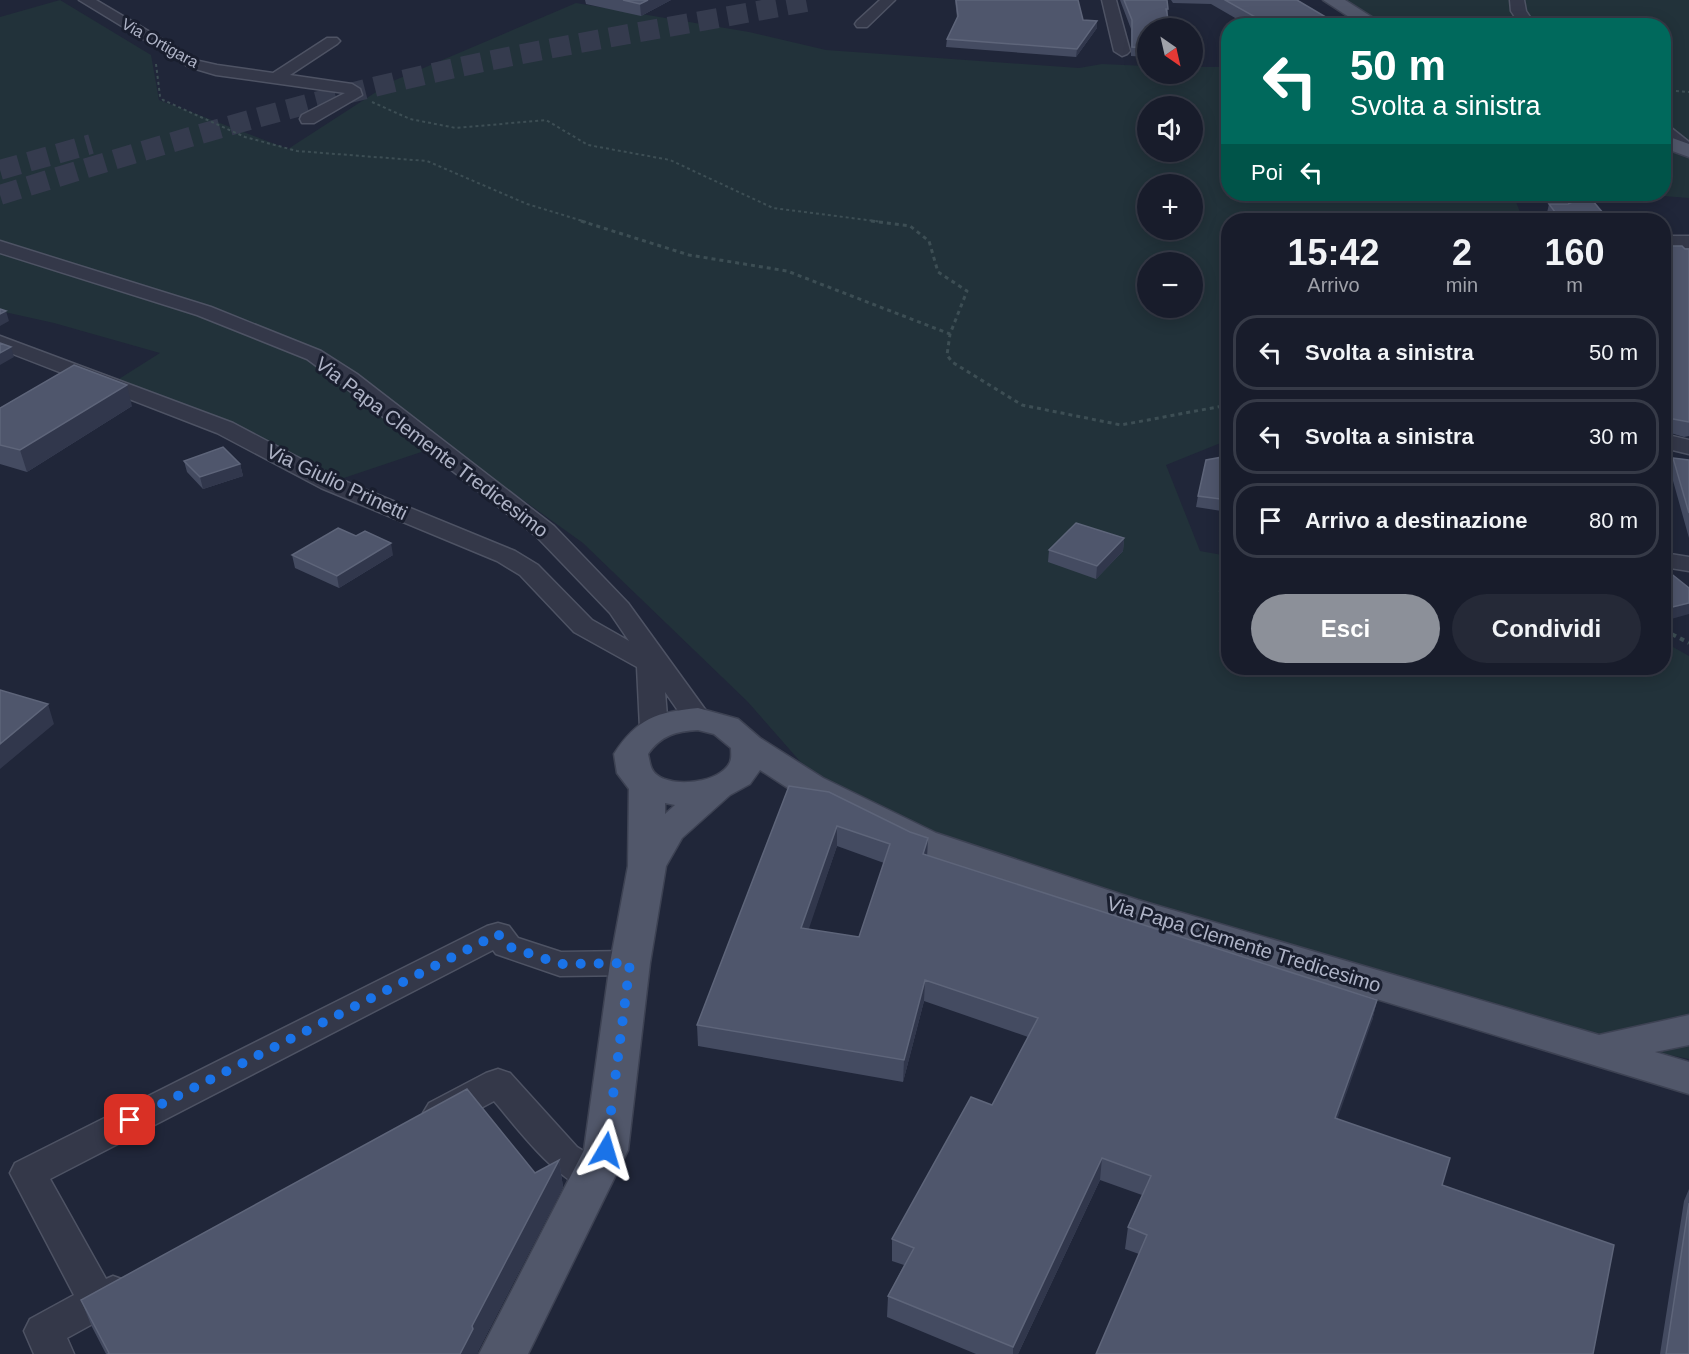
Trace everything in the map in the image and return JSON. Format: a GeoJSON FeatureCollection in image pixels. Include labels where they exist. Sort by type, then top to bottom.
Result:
{"type":"FeatureCollection","features":[{"type":"Feature","properties":{"kind":"main road"},"geometry":{"type":"LineString","coordinates":[[1335,0],[1364,18]]}},
{"type":"Feature","properties":{"kind":"main road"},"geometry":{"type":"LineString","coordinates":[[1671,144],[1689,150]]}},
{"type":"Feature","properties":{"kind":"main road"},"geometry":{"type":"LineString","coordinates":[[647,866],[669,830],[726,783],[747,764],[748,746],[736,731],[718,722],[698,719],[675,721],[654,728],[639,740],[631,754],[635,773],[647,784],[675,793],[698,793],[726,783]]}},
{"type":"Feature","properties":{"kind":"main road","name":"Via Papa Clemente Tredicesimo"},"geometry":{"type":"LineString","coordinates":[[748,746],[810,786],[922,842],[1124,909],[1689,1078]]}},
{"type":"Feature","properties":{"kind":"main road","name":"Via Papa Clemente Tredicesimo"},"geometry":{"type":"LineString","coordinates":[[726,783],[810,786]]}},
{"type":"Feature","properties":{"kind":"main road"},"geometry":{"type":"LineString","coordinates":[[503,1354],[606,1150],[630,963],[647,866],[647,784]]}},
{"type":"Feature","properties":{"kind":"main road"},"geometry":{"type":"LineString","coordinates":[[1599,1051],[1689,1030]]}},
{"type":"Feature","properties":{"kind":"street","name":"Via Ortigara"},"geometry":{"type":"LineString","coordinates":[[86,0],[185,60],[207,68],[346,87],[354,92],[354,95]]}},
{"type":"Feature","properties":{"kind":"street"},"geometry":{"type":"LineString","coordinates":[[862,24],[888,0]]}},
{"type":"Feature","properties":{"kind":"street"},"geometry":{"type":"LineString","coordinates":[[1109,0],[1122,51]]}},
{"type":"Feature","properties":{"kind":"street"},"geometry":{"type":"LineString","coordinates":[[1517,0],[1516,5],[1522,18]]}},
{"type":"Feature","properties":{"kind":"street"},"geometry":{"type":"LineString","coordinates":[[275,78],[332,41]]}},
{"type":"Feature","properties":{"kind":"street"},"geometry":{"type":"LineString","coordinates":[[308,119],[354,95]]}},
{"type":"Feature","properties":{"kind":"street"},"geometry":{"type":"LineString","coordinates":[[1671,136],[1689,150]]}},
{"type":"Feature","properties":{"kind":"street"},"geometry":{"type":"LineString","coordinates":[[1671,242],[1689,242]]}},
{"type":"Feature","properties":{"kind":"street","name":"Via Papa Clemente Tredicesimo"},"geometry":{"type":"LineString","coordinates":[[0,247],[204,311],[314,356],[349,379],[545,531],[619,608],[649,658],[698,719]]}},
{"type":"Feature","properties":{"kind":"street","name":"Via Giulio Prinetti"},"geometry":{"type":"LineString","coordinates":[[0,342],[225,428],[329,483],[506,556],[529,570],[583,626],[649,658]]}},
{"type":"Feature","properties":{"kind":"street"},"geometry":{"type":"LineString","coordinates":[[1671,443],[1689,447]]}},
{"type":"Feature","properties":{"kind":"street"},"geometry":{"type":"LineString","coordinates":[[1671,561],[1689,564]]}},
{"type":"Feature","properties":{"kind":"street","name":"Via Papa Clemente Tredicesimo"},"geometry":{"type":"LineString","coordinates":[[649,658],[654,728]]}},
{"type":"Feature","properties":{"kind":"street"},"geometry":{"type":"LineString","coordinates":[[98,1302],[28,1173],[498,934],[507,946],[560,964],[630,963]]}},
{"type":"Feature","properties":{"kind":"street"},"geometry":{"type":"LineString","coordinates":[[416,1127],[498,1082],[564,1156],[594,1175]]}},
{"type":"Feature","properties":{"kind":"street"},"geometry":{"type":"LineString","coordinates":[[54,1354],[44,1331],[139,1279]]}},
{"type":"Feature","properties":{"kind":"path"},"geometry":{"type":"LineString","coordinates":[[164,47],[150,51],[157,66],[161,99],[245,137],[297,151],[427,161],[527,204],[689,255],[787,271],[950,333]]}},
{"type":"Feature","properties":{"kind":"path"},"geometry":{"type":"LineString","coordinates":[[1671,91],[1689,92]]}},
{"type":"Feature","properties":{"kind":"path"},"geometry":{"type":"LineString","coordinates":[[354,95],[410,119],[456,128],[546,120],[588,145],[670,160],[773,208],[910,226],[929,241],[938,272],[967,291],[950,333],[947,355],[952,362],[1022,405],[1122,425],[1221,406]]}},
{"type":"Feature","properties":{"kind":"path"},"geometry":{"type":"LineString","coordinates":[[1671,634],[1689,643]]}},
{"type":"Feature","properties":{"kind":"shaded area"},"geometry":{"type":"Polygon","coordinates":[[[60,0],[151,55],[159,100],[288,149],[393,81],[576,3],[749,32],[826,50],[1079,68],[1102,64],[1137,66],[1137,84],[1203,84],[1203,67],[1221,67],[1221,201],[1516,201],[1520,213],[1221,213],[1221,443],[1166,465],[1200,551],[1221,555],[1221,675],[1671,675],[1671,646],[1689,656],[1689,1059],[1565,1033],[1451,1002],[922,830],[812,775],[748,702],[583,543],[445,444],[329,483],[111,384],[160,353],[54,323],[0,311],[0,17],[60,0]]]}},
{"type":"Feature","properties":{"kind":"shaded area"},"geometry":{"type":"Polygon","coordinates":[[[1343,0],[1689,0],[1689,198],[1671,197],[1671,143],[1687,149],[1671,136],[1671,18],[1372,18],[1343,0]]]}},
{"type":"Feature","properties":{"kind":"building"},"geometry":{"type":"Polygon","coordinates":[[[623,0],[648,0],[640,4],[623,0]]]}},
{"type":"Feature","properties":{"kind":"building"},"geometry":{"type":"Polygon","coordinates":[[[956,0],[1078,0],[1083,20],[1097,21],[1077,49],[947,39],[958,16],[956,0]]]}},
{"type":"Feature","properties":{"kind":"building"},"geometry":{"type":"Polygon","coordinates":[[[1124,0],[1167,0],[1168,18],[1137,18],[1137,47],[1132,47],[1132,20],[1124,0]]]}},
{"type":"Feature","properties":{"kind":"building"},"geometry":{"type":"Polygon","coordinates":[[[1225,0],[1297,0],[1327,18],[1257,18],[1225,0]]]}},
{"type":"Feature","properties":{"kind":"building"},"geometry":{"type":"Polygon","coordinates":[[[1575,201],[1593,201],[1603,213],[1556,213],[1549,204],[1568,204],[1575,201]]]}},
{"type":"Feature","properties":{"kind":"building"},"geometry":{"type":"Polygon","coordinates":[[[1671,246],[1682,246],[1689,249],[1689,422],[1671,419],[1671,246]]]}},
{"type":"Feature","properties":{"kind":"building"},"geometry":{"type":"Polygon","coordinates":[[[0,343],[11,347],[0,353],[0,343]]]}},
{"type":"Feature","properties":{"kind":"building"},"geometry":{"type":"Polygon","coordinates":[[[74,365],[127,385],[20,450],[0,445],[0,408],[74,365]]]}},
{"type":"Feature","properties":{"kind":"building"},"geometry":{"type":"Polygon","coordinates":[[[223,447],[240,464],[200,477],[184,461],[223,447]]]}},
{"type":"Feature","properties":{"kind":"building"},"geometry":{"type":"Polygon","coordinates":[[[1221,457],[1221,499],[1198,496],[1206,460],[1221,457]]]}},
{"type":"Feature","properties":{"kind":"building"},"geometry":{"type":"Polygon","coordinates":[[[1673,458],[1689,460],[1689,513],[1673,458]]]}},
{"type":"Feature","properties":{"kind":"building"},"geometry":{"type":"Polygon","coordinates":[[[1076,523],[1124,538],[1097,566],[1049,550],[1076,523]]]}},
{"type":"Feature","properties":{"kind":"building"},"geometry":{"type":"Polygon","coordinates":[[[338,528],[356,536],[365,531],[391,543],[337,576],[292,555],[338,528]]]}},
{"type":"Feature","properties":{"kind":"building"},"geometry":{"type":"Polygon","coordinates":[[[1671,574],[1689,588],[1689,603],[1671,607],[1671,574]]]}},
{"type":"Feature","properties":{"kind":"building"},"geometry":{"type":"Polygon","coordinates":[[[0,690],[48,704],[0,744],[0,690]]]}},
{"type":"Feature","properties":{"kind":"building"},"geometry":{"type":"Polygon","coordinates":[[[789,786],[829,792],[910,832],[928,838],[923,854],[1377,1000],[1335,1118],[1450,1158],[1442,1185],[1614,1245],[1593,1354],[1096,1354],[1147,1235],[1128,1227],[1151,1176],[1102,1158],[1013,1347],[888,1296],[914,1248],[892,1239],[971,1097],[992,1105],[1038,1018],[925,980],[904,1060],[697,1025],[789,786]],[[837,826],[801,928],[859,937],[890,844],[837,826]]]}},
{"type":"Feature","properties":{"kind":"building"},"geometry":{"type":"Polygon","coordinates":[[[467,1089],[535,1173],[559,1160],[472,1326],[473,1329],[460,1354],[108,1354],[81,1300],[467,1089]]]}},
{"type":"Feature","properties":{"kind":"building"},"geometry":{"type":"Polygon","coordinates":[[[1689,1203],[1689,1354],[1666,1354],[1689,1203]]]}},
{"type":"Feature","properties":{"kind":"tunnel"},"geometry":{"type":"LineString","coordinates":[[0,195],[226,127],[397,81],[545,50],[816,0]]}},
{"type":"Feature","properties":{"kind":"tunnel"},"geometry":{"type":"LineString","coordinates":[[0,170],[91,144]]}},
{"type":"Feature","properties":{"kind":"route"},"geometry":{"type":"LineString","coordinates":[[130,1120],[498,934],[507,946],[560,964],[630,963],[606,1150]]}}]}
